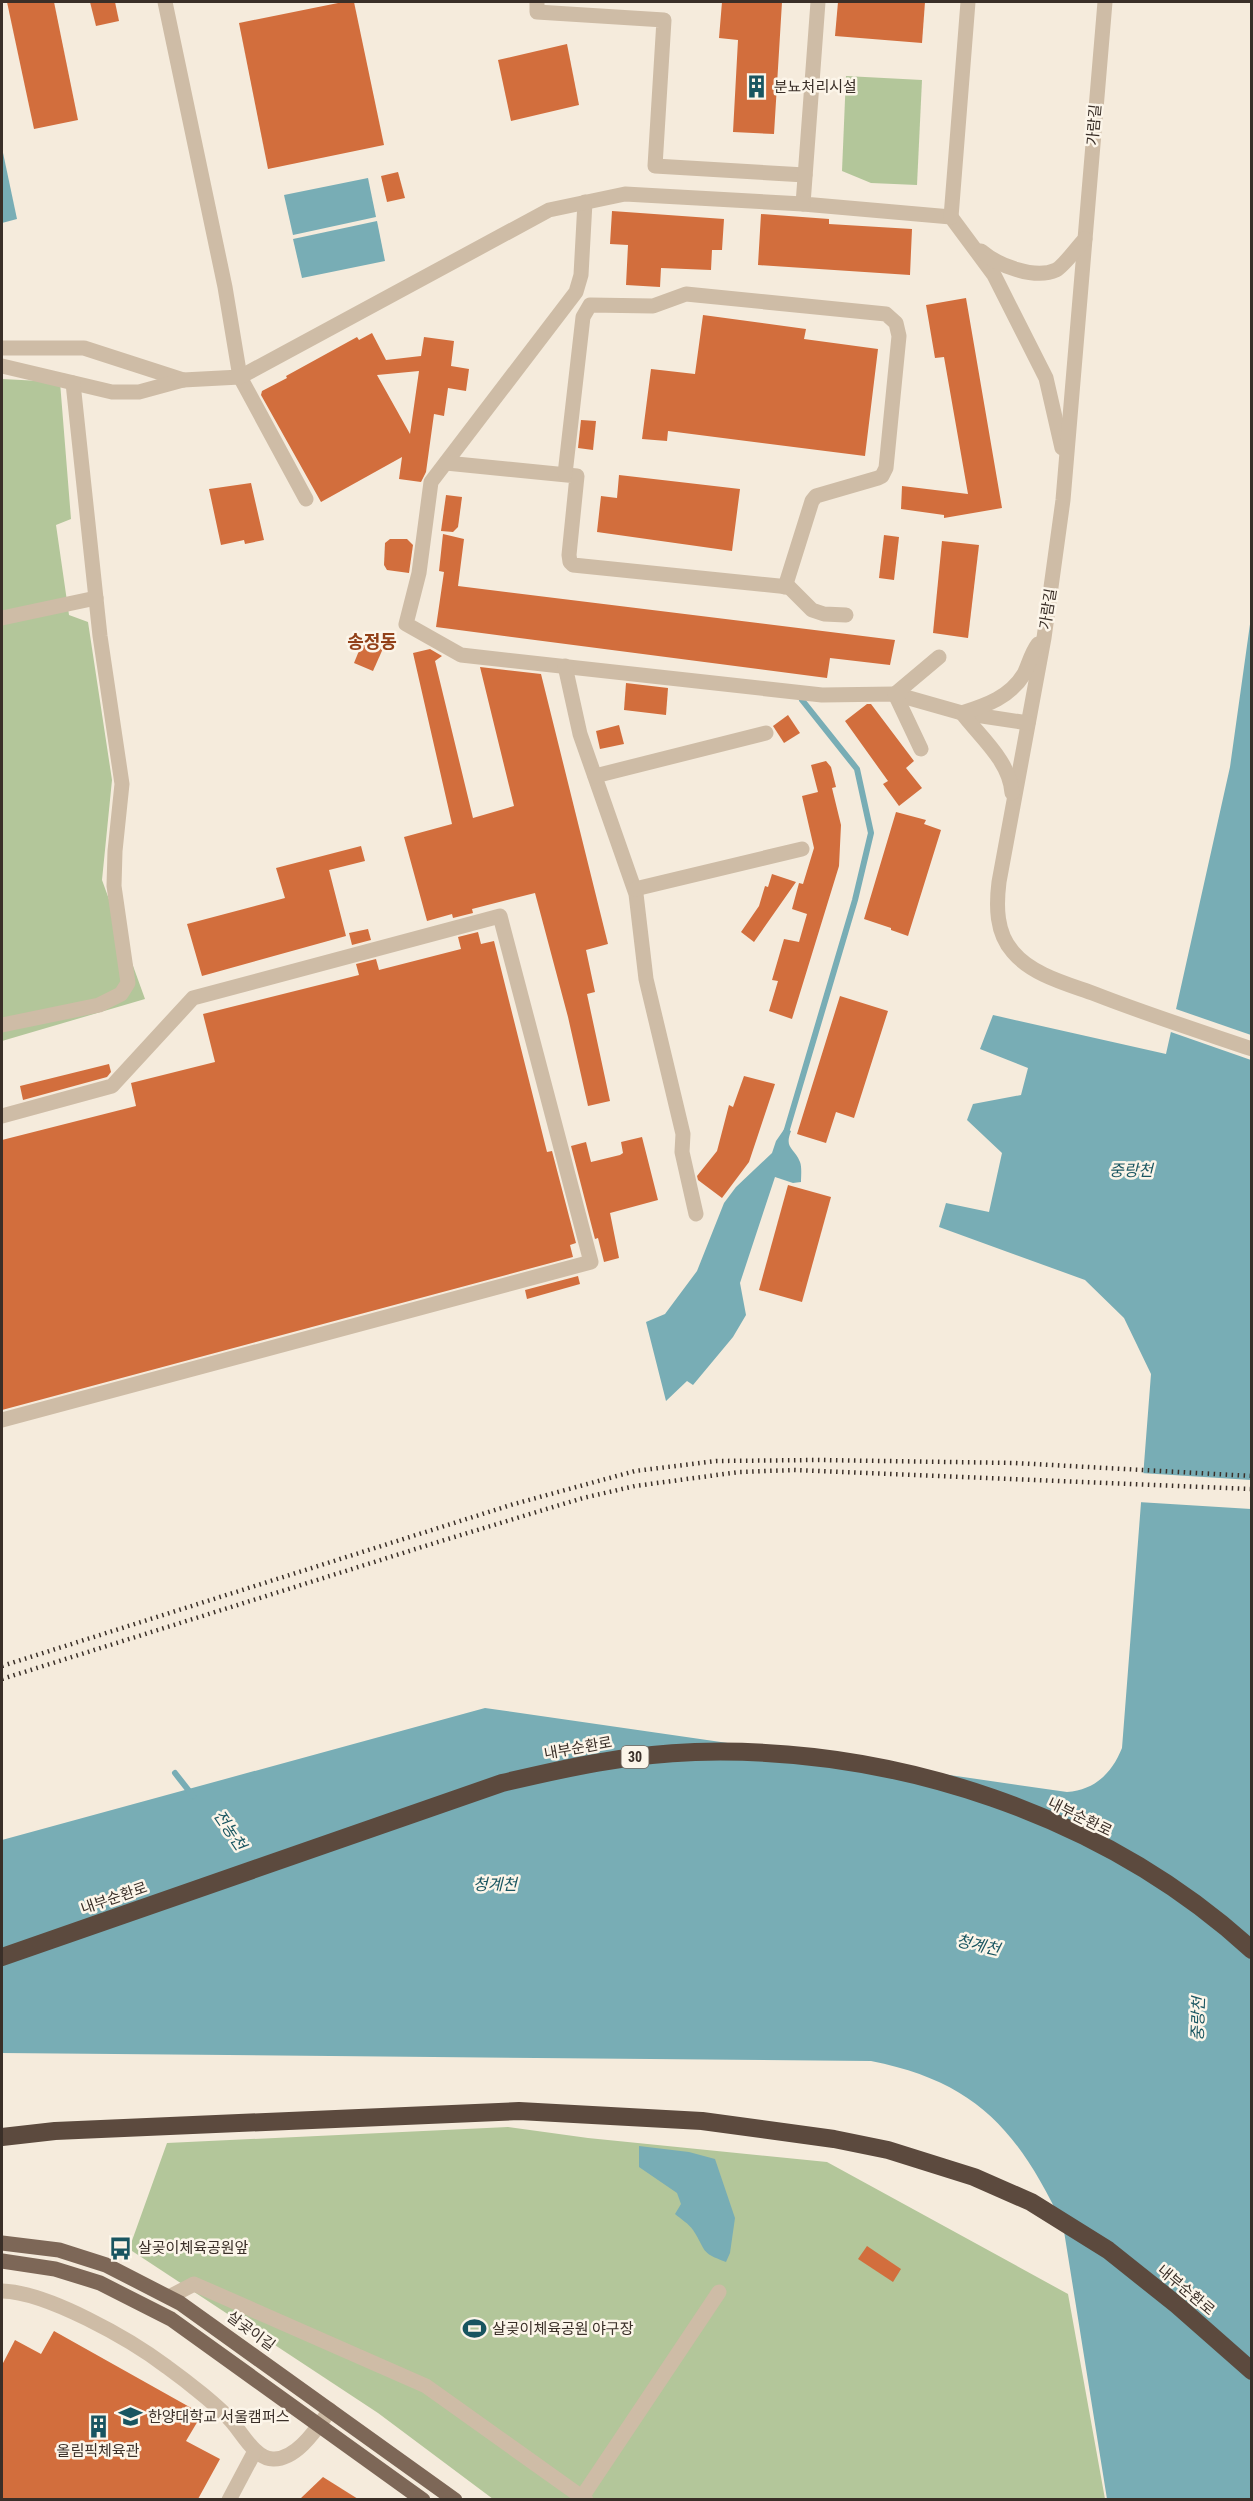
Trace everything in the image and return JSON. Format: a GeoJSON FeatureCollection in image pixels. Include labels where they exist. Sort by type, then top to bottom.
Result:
{"type":"FeatureCollection","features":[{"type":"Feature","properties":{"kind":"highway","name":"내부순환로"},"geometry":{"type":"LineString","coordinates":[[2,1957],[502,1783],[586,1763],[693,1752],[769,1753],[848,1761],[919,1776],[1005,1803],[1049,1820],[1128,1861],[1201,1909],[1251,1950]]}},
{"type":"Feature","properties":{"kind":"highway","name":"내부순환로"},"geometry":{"type":"LineString","coordinates":[[2,2137],[55,2131],[519,2111],[702,2121],[834,2139],[888,2150],[963,2174],[1031,2202],[1108,2250],[1177,2305],[1251,2371]]}},
{"type":"Feature","properties":{"kind":"main road","name":"살곶이길"},"geometry":{"type":"LineString","coordinates":[[2,2243],[59,2250],[106,2265],[169,2297],[455,2499]]}},
{"type":"Feature","properties":{"kind":"main road"},"geometry":{"type":"LineString","coordinates":[[2,2262],[54,2269],[100,2283],[171,2319],[423,2499]]}},
{"type":"Feature","properties":{"kind":"street"},"geometry":{"type":"LineString","coordinates":[[165,2],[225,287],[240,377],[306,499]]}},
{"type":"Feature","properties":{"kind":"street"},"geometry":{"type":"LineString","coordinates":[[537,2],[537,12],[664,20],[655,166],[805,175]]}},
{"type":"Feature","properties":{"kind":"street"},"geometry":{"type":"LineString","coordinates":[[803,204],[818,2]]}},
{"type":"Feature","properties":{"kind":"street"},"geometry":{"type":"LineString","coordinates":[[968,2],[951,217],[994,275],[1046,378],[1066,462]]}},
{"type":"Feature","properties":{"kind":"street","name":"가람길"},"geometry":{"type":"LineString","coordinates":[[1105,2],[1054,578],[1003,860],[997,910],[999,925],[1013,952],[1023,962],[1049,976],[1251,1050]]}},
{"type":"Feature","properties":{"kind":"street"},"geometry":{"type":"LineString","coordinates":[[2,366],[112,392],[139,392],[183,380],[240,377],[549,210],[625,194],[803,204],[951,217]]}},
{"type":"Feature","properties":{"kind":"street"},"geometry":{"type":"LineString","coordinates":[[585,202],[579,285],[429,488],[419,573],[406,624],[461,655],[822,695],[895,694],[962,713],[1028,723]]}},
{"type":"Feature","properties":{"kind":"street"},"geometry":{"type":"LineString","coordinates":[[965,236],[988,257],[1027,274],[1056,270],[1085,239]]}},
{"type":"Feature","properties":{"kind":"street"},"geometry":{"type":"LineString","coordinates":[[564,474],[583,317],[590,305],[653,306],[686,294],[886,314],[896,323],[899,336],[884,473],[878,478],[816,496],[812,501],[785,587]]}},
{"type":"Feature","properties":{"kind":"street"},"geometry":{"type":"LineString","coordinates":[[2,348],[84,348],[183,380]]}},
{"type":"Feature","properties":{"kind":"street"},"geometry":{"type":"LineString","coordinates":[[2,1025],[99,1005],[121,994],[128,983],[114,886],[122,784],[96,598],[73,383]]}},
{"type":"Feature","properties":{"kind":"street"},"geometry":{"type":"LineString","coordinates":[[446,463],[577,476],[569,555],[573,565],[785,587],[793,589],[812,610],[824,614],[846,615]]}},
{"type":"Feature","properties":{"kind":"street"},"geometry":{"type":"LineString","coordinates":[[2,618],[96,598]]}},
{"type":"Feature","properties":{"kind":"street"},"geometry":{"type":"LineString","coordinates":[[962,713],[994,702],[1017,684],[1033,651],[1044,638]]}},
{"type":"Feature","properties":{"kind":"street"},"geometry":{"type":"LineString","coordinates":[[895,694],[939,657]]}},
{"type":"Feature","properties":{"kind":"street"},"geometry":{"type":"LineString","coordinates":[[565,666],[580,734],[639,905],[646,979],[683,1134],[681,1152],[696,1214]]}},
{"type":"Feature","properties":{"kind":"street"},"geometry":{"type":"LineString","coordinates":[[895,694],[921,749]]}},
{"type":"Feature","properties":{"kind":"street"},"geometry":{"type":"LineString","coordinates":[[962,713],[1005,767],[1011,782],[1013,804]]}},
{"type":"Feature","properties":{"kind":"street"},"geometry":{"type":"LineString","coordinates":[[595,776],[766,733]]}},
{"type":"Feature","properties":{"kind":"street"},"geometry":{"type":"LineString","coordinates":[[635,889],[802,849]]}},
{"type":"Feature","properties":{"kind":"street"},"geometry":{"type":"LineString","coordinates":[[2,1116],[112,1086],[193,998],[500,916],[591,1262],[2,1420]]}},
{"type":"Feature","properties":{"kind":"street"},"geometry":{"type":"LineString","coordinates":[[169,2297],[195,2284],[426,2386],[584,2498],[719,2292]]}},
{"type":"Feature","properties":{"kind":"street"},"geometry":{"type":"LineString","coordinates":[[2,2291],[18,2291],[92,2320],[166,2366],[231,2420],[255,2451],[271,2460],[286,2457],[301,2446],[330,2410]]}},
{"type":"Feature","properties":{"kind":"street"},"geometry":{"type":"LineString","coordinates":[[229,2499],[255,2451]]}},
{"type":"Feature","properties":{"kind":"green space"},"geometry":{"type":"Polygon","coordinates":[[[846,76],[922,80],[917,185],[871,183],[842,171],[846,76]]]}},
{"type":"Feature","properties":{"kind":"green space"},"geometry":{"type":"Polygon","coordinates":[[[2,379],[60,382],[71,519],[56,525],[69,615],[88,622],[112,780],[102,880],[145,999],[2,1041],[2,379]]]}},
{"type":"Feature","properties":{"kind":"green space"},"geometry":{"type":"Polygon","coordinates":[[[508,2127],[588,2138],[827,2162],[1068,2294],[1105,2499],[493,2499],[378,2413],[129,2249],[167,2143],[508,2127]]]}},
{"type":"Feature","properties":{"kind":"water"},"geometry":{"type":"Polygon","coordinates":[[[2,148],[17,219],[2,223],[2,148]]]}},
{"type":"Feature","properties":{"kind":"water"},"geometry":{"type":"Polygon","coordinates":[[[368,178],[376,217],[293,235],[284,195],[368,178]]]}},
{"type":"Feature","properties":{"kind":"water"},"geometry":{"type":"Polygon","coordinates":[[[377,221],[385,261],[302,278],[293,239],[377,221]]]}},
{"type":"Feature","properties":{"kind":"water"},"geometry":{"type":"Polygon","coordinates":[[[1251,617],[1251,2499],[1107,2499],[1063,2225],[1029,2163],[1010,2137],[990,2116],[966,2097],[939,2082],[908,2070],[871,2061],[2,2053],[2,1840],[485,1708],[1067,1792],[1086,1788],[1108,1772],[1122,1748],[1151,1374],[1124,1318],[1085,1280],[939,1227],[946,1203],[989,1212],[1002,1153],[967,1120],[973,1104],[1021,1095],[1028,1068],[980,1049],[993,1015],[1166,1054],[1230,767],[1251,617]]]}},
{"type":"Feature","properties":{"kind":"water"},"geometry":{"type":"Polygon","coordinates":[[[785,1128],[791,1131],[789,1145],[800,1162],[801,1182],[793,1183],[775,1177],[740,1283],[746,1315],[733,1337],[693,1385],[687,1381],[666,1401],[646,1322],[665,1314],[697,1271],[724,1203],[736,1187],[772,1153],[776,1141],[785,1128]]]}},
{"type":"Feature","properties":{"kind":"water"},"geometry":{"type":"Polygon","coordinates":[[[639,2146],[689,2152],[715,2159],[735,2218],[730,2253],[726,2262],[707,2253],[691,2228],[675,2214],[681,2204],[677,2193],[639,2167],[639,2146]]]}},
{"type":"Feature","properties":{"kind":"pier"},"geometry":{"type":"Polygon","coordinates":[[[1173,1008],[1251,1035],[1251,1060],[1168,1031],[1173,1008]]]}},
{"type":"Feature","properties":{"kind":"pier"},"geometry":{"type":"Polygon","coordinates":[[[1141,1473],[1251,1480],[1251,1509],[1138,1502],[1141,1473]]]}},
{"type":"Feature","properties":{"kind":"building"},"geometry":{"type":"Polygon","coordinates":[[[7,2],[54,2],[78,120],[34,129],[7,2]]]}},
{"type":"Feature","properties":{"kind":"building"},"geometry":{"type":"Polygon","coordinates":[[[90,2],[115,2],[119,21],[96,26],[90,2]]]}},
{"type":"Feature","properties":{"kind":"building"},"geometry":{"type":"Polygon","coordinates":[[[343,2],[354,2],[384,145],[268,169],[239,23],[343,2]]]}},
{"type":"Feature","properties":{"kind":"building","name":"분뇨처리시설"},"geometry":{"type":"Polygon","coordinates":[[[722,2],[782,2],[774,134],[733,132],[738,40],[719,38],[722,2]]]}},
{"type":"Feature","properties":{"kind":"building"},"geometry":{"type":"Polygon","coordinates":[[[838,2],[925,2],[922,43],[835,36],[838,2]]]}},
{"type":"Feature","properties":{"kind":"building"},"geometry":{"type":"Polygon","coordinates":[[[567,44],[579,105],[511,121],[498,60],[567,44]]]}},
{"type":"Feature","properties":{"kind":"building"},"geometry":{"type":"Polygon","coordinates":[[[398,172],[405,198],[387,202],[381,176],[398,172]]]}},
{"type":"Feature","properties":{"kind":"building"},"geometry":{"type":"Polygon","coordinates":[[[612,211],[724,219],[722,250],[712,250],[711,270],[661,268],[660,287],[626,285],[628,245],[610,244],[612,211]]]}},
{"type":"Feature","properties":{"kind":"building"},"geometry":{"type":"Polygon","coordinates":[[[761,214],[829,219],[829,224],[912,229],[910,275],[758,265],[761,214]]]}},
{"type":"Feature","properties":{"kind":"building"},"geometry":{"type":"Polygon","coordinates":[[[966,298],[1002,508],[944,518],[944,515],[901,509],[902,486],[968,494],[944,357],[935,358],[926,305],[966,298]]]}},
{"type":"Feature","properties":{"kind":"building"},"geometry":{"type":"Polygon","coordinates":[[[703,315],[806,329],[804,339],[878,349],[865,456],[668,431],[667,441],[642,439],[651,369],[695,374],[703,315]]]}},
{"type":"Feature","properties":{"kind":"building"},"geometry":{"type":"Polygon","coordinates":[[[372,333],[386,360],[421,356],[424,337],[454,341],[451,366],[469,369],[466,391],[448,388],[444,416],[434,414],[426,472],[421,482],[399,479],[402,457],[321,502],[261,395],[262,391],[287,378],[286,376],[357,337],[359,340],[372,333]],[[419,371],[377,375],[410,434],[419,371]]]}},
{"type":"Feature","properties":{"kind":"building"},"geometry":{"type":"Polygon","coordinates":[[[581,420],[596,421],[593,450],[578,448],[581,420]]]}},
{"type":"Feature","properties":{"kind":"building"},"geometry":{"type":"Polygon","coordinates":[[[619,475],[740,489],[732,551],[597,532],[601,496],[617,498],[619,475]]]}},
{"type":"Feature","properties":{"kind":"building"},"geometry":{"type":"Polygon","coordinates":[[[251,483],[264,540],[245,544],[244,540],[221,545],[209,489],[251,483]]]}},
{"type":"Feature","properties":{"kind":"building"},"geometry":{"type":"Polygon","coordinates":[[[446,495],[462,497],[458,527],[453,532],[441,531],[446,495]]]}},
{"type":"Feature","properties":{"kind":"building"},"geometry":{"type":"Polygon","coordinates":[[[443,534],[464,539],[458,586],[895,640],[890,665],[830,658],[827,678],[436,627],[444,572],[439,571],[443,534]]]}},
{"type":"Feature","properties":{"kind":"building"},"geometry":{"type":"Polygon","coordinates":[[[884,535],[899,537],[894,580],[879,578],[884,535]]]}},
{"type":"Feature","properties":{"kind":"building"},"geometry":{"type":"Polygon","coordinates":[[[390,539],[407,539],[413,545],[409,573],[387,570],[384,565],[385,543],[390,539]]]}},
{"type":"Feature","properties":{"kind":"building"},"geometry":{"type":"Polygon","coordinates":[[[942,541],[979,545],[968,638],[933,633],[942,541]]]}},
{"type":"Feature","properties":{"kind":"building"},"geometry":{"type":"Polygon","coordinates":[[[365,636],[385,644],[373,671],[354,663],[365,636]]]}},
{"type":"Feature","properties":{"kind":"building"},"geometry":{"type":"Polygon","coordinates":[[[430,649],[442,656],[435,661],[473,818],[514,806],[480,667],[541,674],[608,944],[586,950],[595,992],[587,994],[610,1101],[588,1106],[568,1017],[535,893],[472,909],[473,913],[453,918],[452,914],[427,921],[404,837],[452,824],[413,653],[430,649]]]}},
{"type":"Feature","properties":{"kind":"building"},"geometry":{"type":"Polygon","coordinates":[[[626,683],[668,688],[666,715],[624,710],[626,683]]]}},
{"type":"Feature","properties":{"kind":"building"},"geometry":{"type":"Polygon","coordinates":[[[867,704],[871,704],[914,761],[906,768],[922,788],[899,806],[883,784],[888,781],[845,721],[867,704]]]}},
{"type":"Feature","properties":{"kind":"building"},"geometry":{"type":"Polygon","coordinates":[[[788,715],[800,733],[784,743],[773,726],[788,715]]]}},
{"type":"Feature","properties":{"kind":"building"},"geometry":{"type":"Polygon","coordinates":[[[619,725],[624,744],[600,749],[596,731],[619,725]]]}},
{"type":"Feature","properties":{"kind":"building"},"geometry":{"type":"Polygon","coordinates":[[[826,761],[831,767],[836,787],[832,788],[841,825],[839,866],[792,1019],[769,1011],[778,981],[772,980],[784,939],[799,942],[807,914],[792,909],[799,883],[803,884],[814,848],[802,796],[818,792],[811,765],[826,761]]]}},
{"type":"Feature","properties":{"kind":"building"},"geometry":{"type":"Polygon","coordinates":[[[896,812],[926,820],[924,824],[941,830],[908,936],[864,919],[896,812]]]}},
{"type":"Feature","properties":{"kind":"building"},"geometry":{"type":"Polygon","coordinates":[[[361,846],[365,861],[329,870],[346,936],[202,976],[187,924],[285,898],[276,868],[361,846]]]}},
{"type":"Feature","properties":{"kind":"building"},"geometry":{"type":"Polygon","coordinates":[[[772,874],[796,882],[754,942],[741,932],[759,906],[765,886],[768,887],[772,874]]]}},
{"type":"Feature","properties":{"kind":"building"},"geometry":{"type":"Polygon","coordinates":[[[368,929],[371,940],[352,945],[349,933],[368,929]]]}},
{"type":"Feature","properties":{"kind":"building"},"geometry":{"type":"Polygon","coordinates":[[[478,932],[481,944],[494,941],[547,1152],[552,1151],[576,1243],[570,1245],[573,1257],[2,1410],[2,1140],[136,1106],[131,1083],[215,1062],[203,1014],[359,975],[356,964],[376,959],[379,970],[461,949],[458,937],[478,932]]]}},
{"type":"Feature","properties":{"kind":"building"},"geometry":{"type":"Polygon","coordinates":[[[840,996],[888,1011],[854,1118],[836,1112],[826,1143],[797,1134],[840,996]]]}},
{"type":"Feature","properties":{"kind":"building"},"geometry":{"type":"Polygon","coordinates":[[[109,1064],[111,1072],[107,1077],[23,1100],[20,1086],[109,1064]]]}},
{"type":"Feature","properties":{"kind":"building"},"geometry":{"type":"Polygon","coordinates":[[[744,1076],[775,1084],[749,1162],[722,1198],[698,1180],[697,1176],[717,1151],[729,1105],[733,1107],[744,1076]]]}},
{"type":"Feature","properties":{"kind":"building"},"geometry":{"type":"Polygon","coordinates":[[[642,1137],[658,1200],[610,1213],[619,1258],[604,1262],[598,1238],[595,1239],[571,1146],[586,1142],[591,1162],[620,1155],[623,1153],[621,1142],[642,1137]]]}},
{"type":"Feature","properties":{"kind":"building"},"geometry":{"type":"Polygon","coordinates":[[[788,1185],[831,1197],[802,1302],[759,1290],[788,1185]]]}},
{"type":"Feature","properties":{"kind":"building"},"geometry":{"type":"Polygon","coordinates":[[[578,1276],[580,1284],[527,1299],[525,1290],[578,1276]]]}},
{"type":"Feature","properties":{"kind":"building"},"geometry":{"type":"Polygon","coordinates":[[[867,2246],[901,2269],[893,2282],[858,2259],[867,2246]]]}},
{"type":"Feature","properties":{"kind":"building","name":"올림픽체육관"},"geometry":{"type":"Polygon","coordinates":[[[54,2331],[202,2414],[186,2441],[220,2459],[198,2499],[2,2499],[2,2365],[15,2340],[41,2354],[54,2331]]]}},
{"type":"Feature","properties":{"kind":"building"},"geometry":{"type":"Polygon","coordinates":[[[323,2477],[358,2499],[300,2499],[323,2477]]]}},
{"type":"Feature","properties":{"kind":"waterway"},"geometry":{"type":"LineString","coordinates":[[785,1136],[855,900],[871,833],[857,769],[802,700]]}},
{"type":"Feature","properties":{"kind":"waterway","name":"전농천"},"geometry":{"type":"LineString","coordinates":[[175,1773],[193,1796]]}},
{"type":"Feature","properties":{"kind":"railway"},"geometry":{"type":"LineString","coordinates":[[2,1666],[514,1504],[635,1471],[716,1461],[818,1460],[1015,1463],[1252,1476]]}},
{"type":"Feature","properties":{"kind":"railway"},"geometry":{"type":"LineString","coordinates":[[2,1679],[441,1541],[583,1498],[635,1486],[739,1472],[794,1470],[1252,1489]]}},
{"type":"Feature","properties":{"kind":"place","name":"분뇨처리시설"},"geometry":{"type":"Point","coordinates":[756,87]}},
{"type":"Feature","properties":{"kind":"place","name":"살곶이체육공원앞"},"geometry":{"type":"Point","coordinates":[120,2248]}},
{"type":"Feature","properties":{"kind":"place","name":"살곶이체육공원 야구장"},"geometry":{"type":"Point","coordinates":[474,2329]}},
{"type":"Feature","properties":{"kind":"place","name":"한양대학교 서울캠퍼스"},"geometry":{"type":"Point","coordinates":[130,2417]}},
{"type":"Feature","properties":{"kind":"place","name":"올림픽체육관"},"geometry":{"type":"Point","coordinates":[98,2427]}},
{"type":"Feature","properties":{"kind":"district","name":"송정동"},"geometry":{"type":"Point","coordinates":[372,641]}},
{"type":"Feature","properties":{"kind":"water label","name":"중랑천"},"geometry":{"type":"Point","coordinates":[1131,1170]}},
{"type":"Feature","properties":{"kind":"water label","name":"청계천"},"geometry":{"type":"Point","coordinates":[495,1884]}},
{"type":"Feature","properties":{"kind":"water label","name":"청계천"},"geometry":{"type":"Point","coordinates":[978,1945]}},
{"type":"Feature","properties":{"kind":"water label","name":"중랑천"},"geometry":{"type":"Point","coordinates":[1198,2019]}}]}
